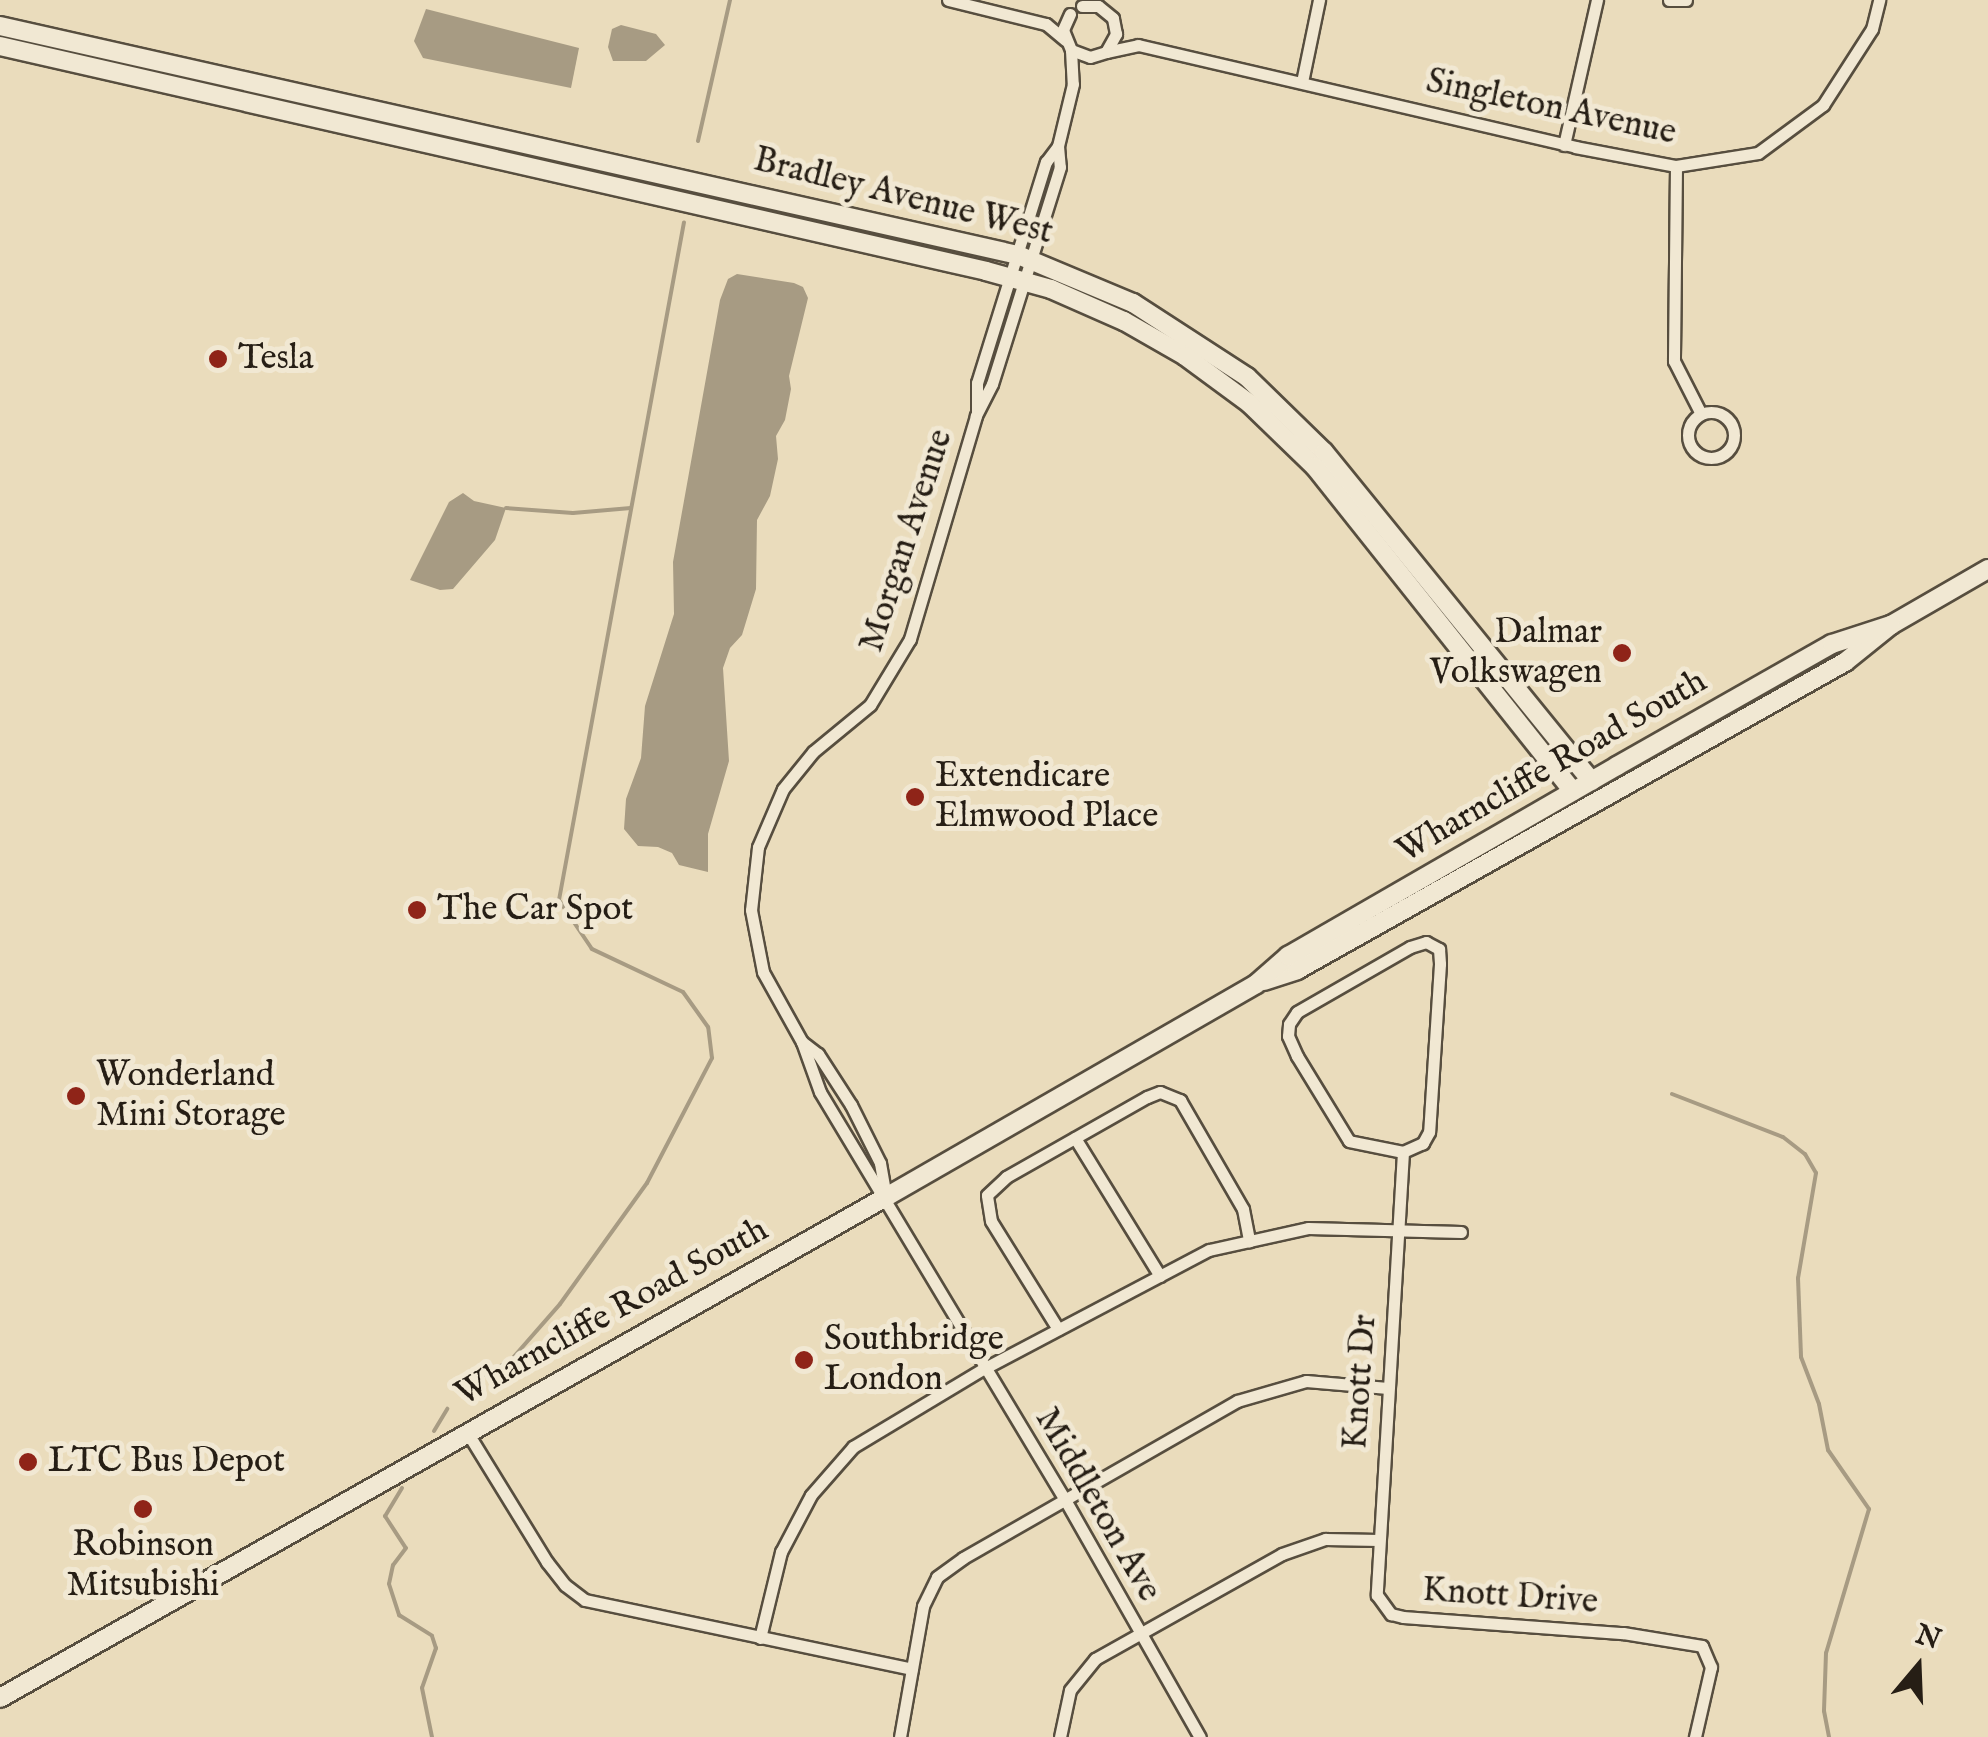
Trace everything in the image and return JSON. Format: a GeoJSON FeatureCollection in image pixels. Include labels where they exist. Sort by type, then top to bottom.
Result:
{"type":"FeatureCollection","features":[{"type":"Feature","properties":{"kind":"main road","name":"Bradley Avenue West"},"geometry":{"type":"LineString","coordinates":[[0,26],[1025,257],[1134,303],[1248,377],[1324,452],[1591,781]]}},
{"type":"Feature","properties":{"kind":"main road","name":"Bradley Avenue West"},"geometry":{"type":"LineString","coordinates":[[0,46],[1018,279],[1124,321],[1185,356],[1250,404],[1314,467],[1573,791]]}},
{"type":"Feature","properties":{"kind":"main road","name":"Wharncliffe Road South"},"geometry":{"type":"LineString","coordinates":[[1256,984],[1298,970],[1611,796],[1845,662],[1891,625],[1988,568]]}},
{"type":"Feature","properties":{"kind":"main road","name":"Wharncliffe Road South"},"geometry":{"type":"LineString","coordinates":[[0,1698],[886,1197],[1256,984],[1288,956],[1832,644],[1891,625]]}},
{"type":"Feature","properties":{"kind":"street"},"geometry":{"type":"LineString","coordinates":[[948,0],[1046,24],[1083,57],[1102,54],[1116,34],[1108,0]]}},
{"type":"Feature","properties":{"kind":"street"},"geometry":{"type":"LineString","coordinates":[[1302,82],[1319,0]]}},
{"type":"Feature","properties":{"kind":"street"},"geometry":{"type":"LineString","coordinates":[[1564,145],[1597,0]]}},
{"type":"Feature","properties":{"kind":"street"},"geometry":{"type":"LineString","coordinates":[[1670,0],[1686,0]]}},
{"type":"Feature","properties":{"kind":"street","name":"Singleton Avenue"},"geometry":{"type":"LineString","coordinates":[[1102,54],[1138,45],[1564,145],[1676,166],[1758,153],[1823,105],[1872,29],[1878,0]]}},
{"type":"Feature","properties":{"kind":"street"},"geometry":{"type":"LineString","coordinates":[[1046,24],[1086,3],[1098,6],[1138,45]]}},
{"type":"Feature","properties":{"kind":"street"},"geometry":{"type":"LineString","coordinates":[[1068,45],[1064,23],[1070,14]]}},
{"type":"Feature","properties":{"kind":"street","name":"Morgan Avenue"},"geometry":{"type":"LineString","coordinates":[[886,1197],[866,1173],[820,1092],[802,1042],[770,986],[755,941],[751,894],[758,847],[768,817],[792,776],[870,705],[899,662],[914,626],[976,416],[977,383],[1060,167],[1058,146],[1073,84],[1068,45]]}},
{"type":"Feature","properties":{"kind":"street","name":"Morgan Avenue"},"geometry":{"type":"LineString","coordinates":[[1073,84],[1102,54]]}},
{"type":"Feature","properties":{"kind":"street"},"geometry":{"type":"LineString","coordinates":[[1676,166],[1674,361],[1701,414]]}},
{"type":"Feature","properties":{"kind":"street"},"geometry":{"type":"LineString","coordinates":[[1719,413],[1732,424],[1734,442],[1722,455],[1704,456],[1690,445],[1690,427],[1701,414],[1719,413]]}},
{"type":"Feature","properties":{"kind":"street"},"geometry":{"type":"LineString","coordinates":[[1426,942],[1439,949],[1440,964],[1429,1132],[1423,1143],[1403,1152],[1350,1140],[1298,1056],[1288,1036],[1289,1024],[1297,1012],[1410,947],[1426,942]]}},
{"type":"Feature","properties":{"kind":"street","name":"Morgan Avenue"},"geometry":{"type":"LineString","coordinates":[[802,1042],[818,1054],[851,1105],[880,1162],[886,1197]]}},
{"type":"Feature","properties":{"kind":"street"},"geometry":{"type":"LineString","coordinates":[[1058,1329],[985,1206],[994,1185],[1147,1097],[1171,1094],[1180,1100],[1235,1193],[1250,1241]]}},
{"type":"Feature","properties":{"kind":"street"},"geometry":{"type":"LineString","coordinates":[[1075,1138],[1160,1276]]}},
{"type":"Feature","properties":{"kind":"street","name":"Knott Dr"},"geometry":{"type":"LineString","coordinates":[[1379,1540],[1403,1152]]}},
{"type":"Feature","properties":{"kind":"street","name":"Middleton Ave"},"geometry":{"type":"LineString","coordinates":[[886,1197],[1200,1737]]}},
{"type":"Feature","properties":{"kind":"street"},"geometry":{"type":"LineString","coordinates":[[760,1638],[782,1552],[811,1495],[853,1447],[983,1369],[1209,1250],[1308,1228],[1460,1232]]}},
{"type":"Feature","properties":{"kind":"street"},"geometry":{"type":"LineString","coordinates":[[900,1737],[923,1606],[938,1576],[1064,1498],[1237,1402],[1306,1382],[1388,1388]]}},
{"type":"Feature","properties":{"kind":"street"},"geometry":{"type":"LineString","coordinates":[[467,1432],[547,1562],[565,1585],[585,1600],[912,1670]]}},
{"type":"Feature","properties":{"kind":"street"},"geometry":{"type":"LineString","coordinates":[[1060,1737],[1070,1690],[1096,1659],[1282,1554],[1325,1539],[1379,1540]]}},
{"type":"Feature","properties":{"kind":"street","name":"Knott Drive"},"geometry":{"type":"LineString","coordinates":[[1379,1540],[1377,1594],[1391,1614],[1623,1633],[1702,1646],[1711,1666],[1696,1737]]}},
{"type":"Feature","properties":{"kind":"shaded area"},"geometry":{"type":"Polygon","coordinates":[[[426,9],[579,48],[571,88],[423,58],[414,41],[426,9]]]}},
{"type":"Feature","properties":{"kind":"shaded area"},"geometry":{"type":"Polygon","coordinates":[[[621,25],[656,34],[665,45],[646,61],[613,61],[608,47],[612,29],[621,25]]]}},
{"type":"Feature","properties":{"kind":"shaded area"},"geometry":{"type":"Polygon","coordinates":[[[737,274],[794,283],[803,287],[808,298],[789,376],[791,389],[785,420],[776,436],[778,459],[770,496],[757,520],[756,589],[742,635],[730,648],[723,668],[729,761],[708,834],[708,872],[679,865],[672,853],[658,847],[638,846],[624,829],[626,799],[641,758],[645,706],[674,614],[673,562],[720,300],[728,279],[737,274]]]}},
{"type":"Feature","properties":{"kind":"shaded area"},"geometry":{"type":"Polygon","coordinates":[[[463,493],[474,501],[506,508],[495,540],[453,589],[440,590],[410,580],[449,502],[463,493]]]}},
{"type":"Feature","properties":{"kind":"waterway"},"geometry":{"type":"LineString","coordinates":[[698,141],[730,0]]}},
{"type":"Feature","properties":{"kind":"waterway"},"geometry":{"type":"LineString","coordinates":[[459,1390],[511,1360],[560,1304],[647,1183],[712,1058],[708,1027],[683,992],[592,949],[559,900],[684,222]]}},
{"type":"Feature","properties":{"kind":"waterway"},"geometry":{"type":"LineString","coordinates":[[506,508],[573,513],[631,508]]}},
{"type":"Feature","properties":{"kind":"waterway"},"geometry":{"type":"LineString","coordinates":[[1672,1094],[1783,1137],[1805,1154],[1816,1173],[1798,1278],[1801,1357],[1819,1404],[1828,1450],[1869,1509],[1826,1653],[1824,1711],[1829,1737]]}},
{"type":"Feature","properties":{"kind":"waterway"},"geometry":{"type":"LineString","coordinates":[[434,1431],[447,1409]]}},
{"type":"Feature","properties":{"kind":"waterway"},"geometry":{"type":"LineString","coordinates":[[402,1488],[385,1516],[406,1548],[393,1565],[389,1584],[399,1615],[432,1636],[436,1648],[422,1688],[432,1737]]}},
{"type":"Feature","properties":{"kind":"place","name":"Tesla"},"geometry":{"type":"Point","coordinates":[218,359]}},
{"type":"Feature","properties":{"kind":"place","name":"Dalmar Volkswagen"},"geometry":{"type":"Point","coordinates":[1622,653]}},
{"type":"Feature","properties":{"kind":"place","name":"Extendicare Elmwood Place"},"geometry":{"type":"Point","coordinates":[915,797]}},
{"type":"Feature","properties":{"kind":"place","name":"The Car Spot"},"geometry":{"type":"Point","coordinates":[417,910]}},
{"type":"Feature","properties":{"kind":"place","name":"Wonderland Mini Storage"},"geometry":{"type":"Point","coordinates":[76,1096]}},
{"type":"Feature","properties":{"kind":"place","name":"Southbridge London"},"geometry":{"type":"Point","coordinates":[804,1360]}},
{"type":"Feature","properties":{"kind":"place","name":"LTC Bus Depot"},"geometry":{"type":"Point","coordinates":[28,1462]}},
{"type":"Feature","properties":{"kind":"place","name":"Robinson Mitsubishi"},"geometry":{"type":"Point","coordinates":[143,1509]}}]}
